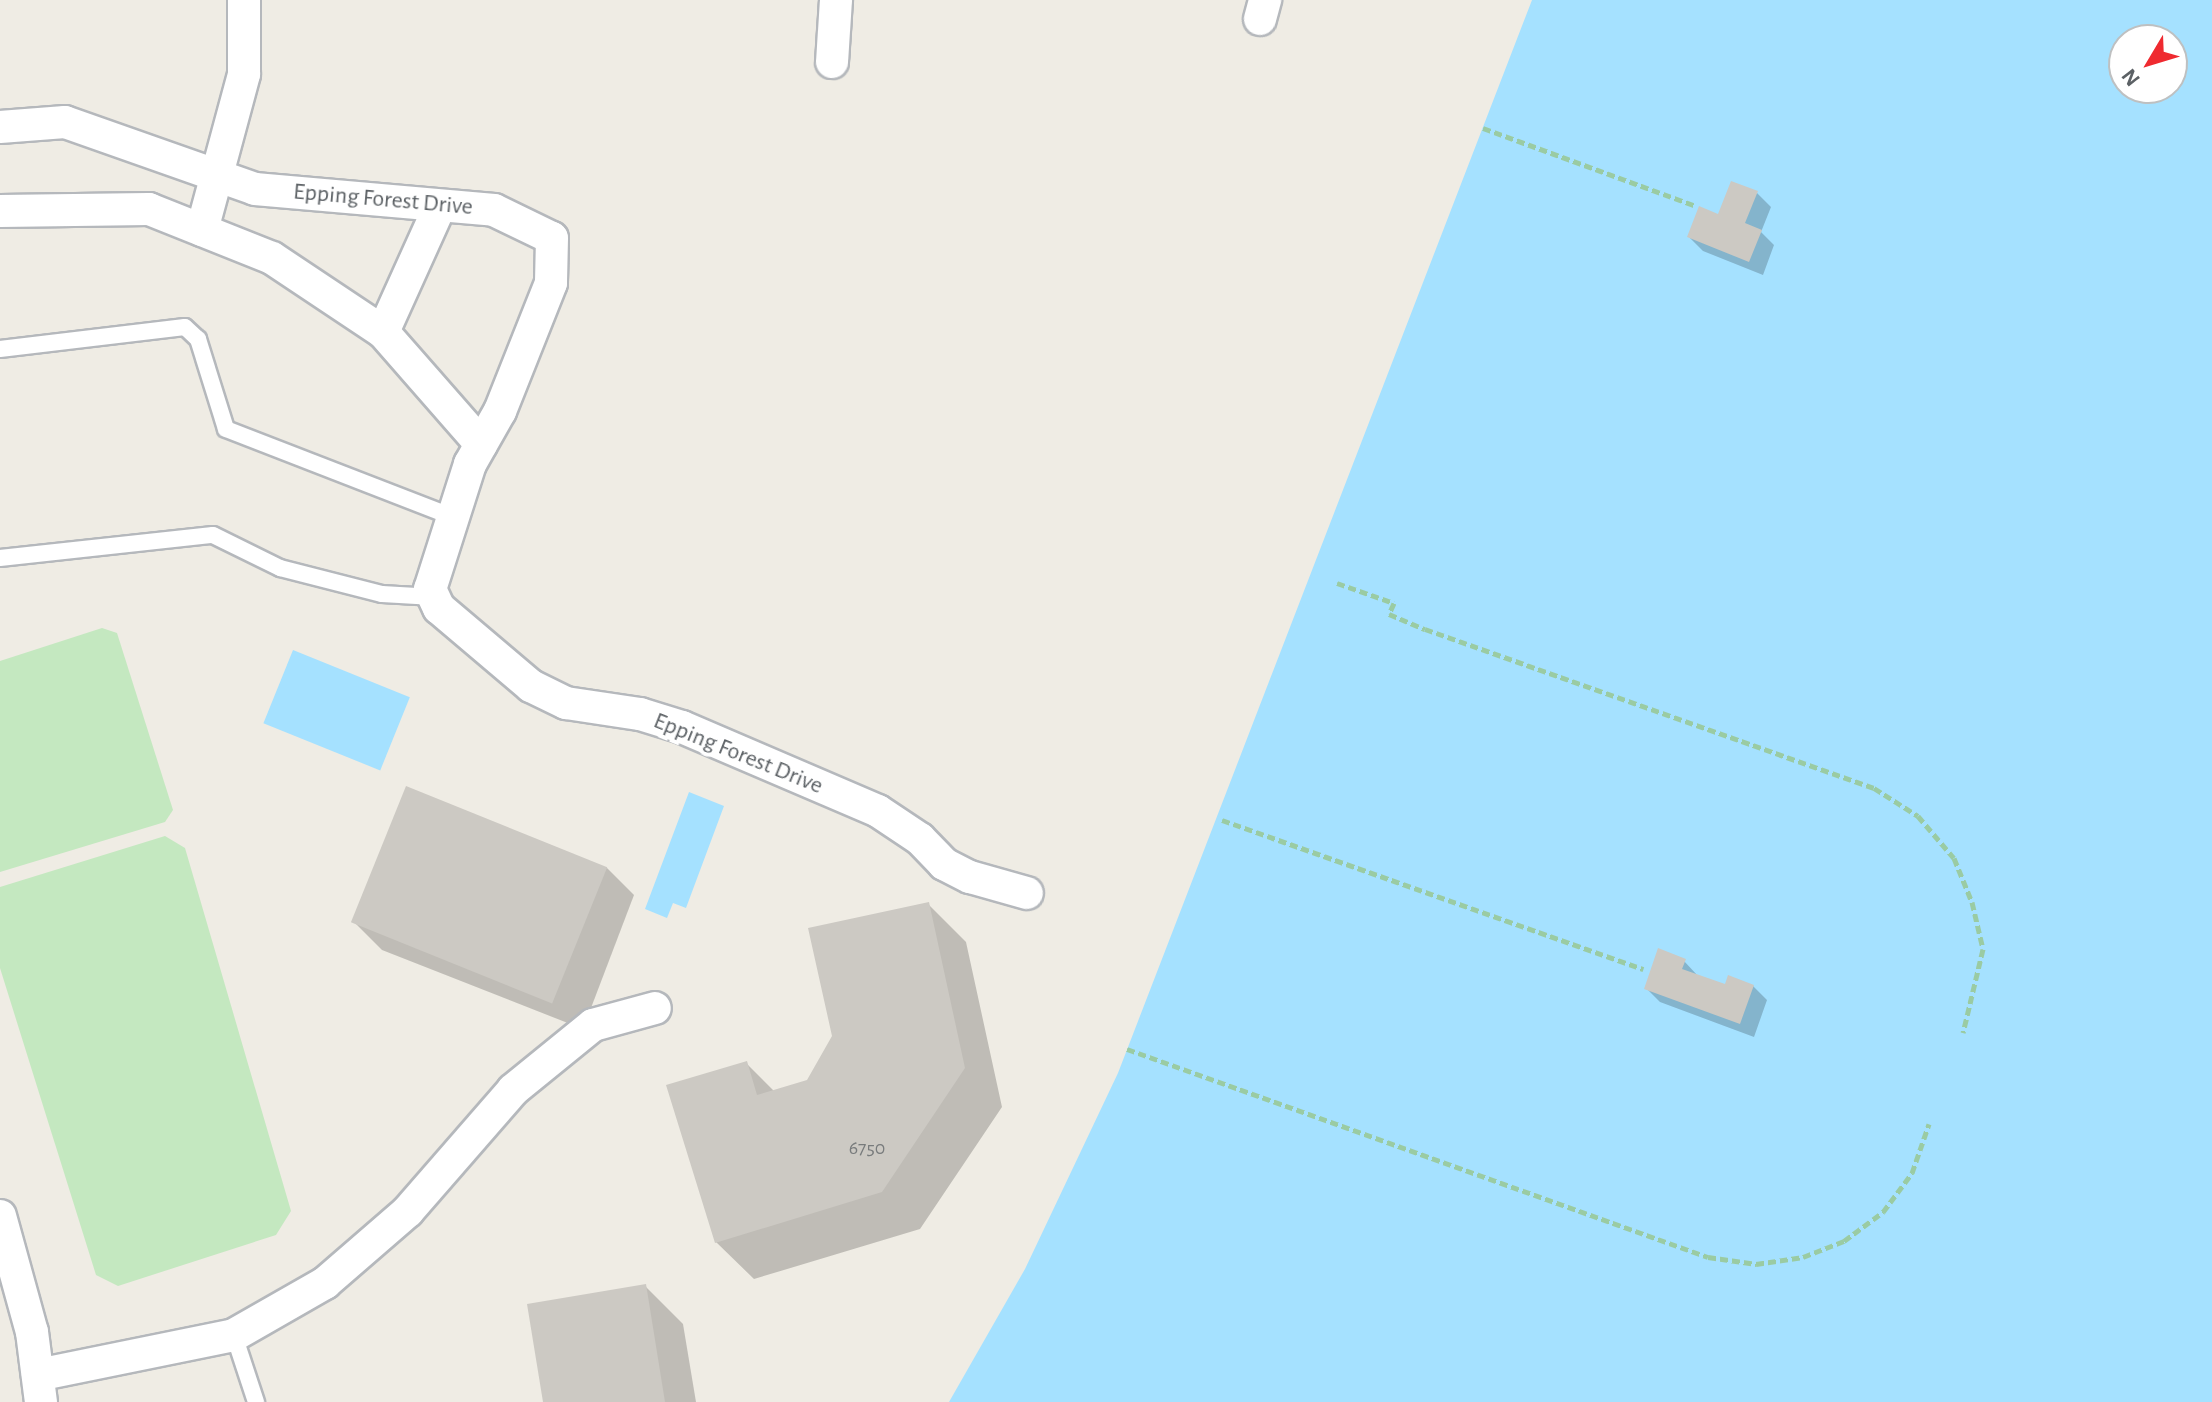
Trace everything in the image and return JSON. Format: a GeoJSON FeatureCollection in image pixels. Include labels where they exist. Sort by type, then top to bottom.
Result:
{"type":"FeatureCollection","features":[{"type":"Feature","properties":{"kind":"street"},"geometry":{"type":"LineString","coordinates":[[202,230],[219,178],[244,74],[244,0]]}},
{"type":"Feature","properties":{"kind":"street"},"geometry":{"type":"LineString","coordinates":[[832,62],[836,0]]}},
{"type":"Feature","properties":{"kind":"street","name":"Epping Forest Drive"},"geometry":{"type":"LineString","coordinates":[[0,127],[65,122],[159,152],[219,178],[255,189],[494,210],[552,238],[551,283],[481,444],[430,589],[439,608],[531,686],[566,703],[627,711],[682,727],[878,811],[920,839],[944,864],[970,877],[1027,893]]}},
{"type":"Feature","properties":{"kind":"street"},"geometry":{"type":"LineString","coordinates":[[383,332],[440,206]]}},
{"type":"Feature","properties":{"kind":"street"},"geometry":{"type":"LineString","coordinates":[[0,211],[149,209],[272,258],[383,332],[481,444]]}},
{"type":"Feature","properties":{"kind":"street"},"geometry":{"type":"LineString","coordinates":[[0,1216],[32,1332],[39,1388],[234,1335],[325,1283],[408,1211],[513,1090],[593,1025],[655,1008]]}},
{"type":"Feature","properties":{"kind":"lane"},"geometry":{"type":"LineString","coordinates":[[0,349],[185,327],[198,339],[226,429],[453,517]]}},
{"type":"Feature","properties":{"kind":"lane"},"geometry":{"type":"LineString","coordinates":[[0,558],[213,535],[280,568],[382,594],[434,597]]}},
{"type":"Feature","properties":{"kind":"lane"},"geometry":{"type":"LineString","coordinates":[[234,1335],[256,1402]]}},
{"type":"Feature","properties":{"kind":"path"},"geometry":{"type":"LineString","coordinates":[[1483,128],[1696,206]]}},
{"type":"Feature","properties":{"kind":"path"},"geometry":{"type":"LineString","coordinates":[[1337,583],[1394,603],[1389,614],[1425,629],[1874,788],[1918,816],[1954,858],[1972,902],[1983,949],[1963,1033]]}},
{"type":"Feature","properties":{"kind":"path"},"geometry":{"type":"LineString","coordinates":[[1222,820],[1643,969]]}},
{"type":"Feature","properties":{"kind":"path"},"geometry":{"type":"LineString","coordinates":[[1127,1049],[1708,1257],[1756,1264],[1803,1257],[1844,1241],[1883,1212],[1912,1173],[1929,1124]]}},
{"type":"Feature","properties":{"kind":"green space"},"geometry":{"type":"Polygon","coordinates":[[[102,628],[117,633],[173,810],[165,822],[0,872],[0,661],[102,628]]]}},
{"type":"Feature","properties":{"kind":"green space"},"geometry":{"type":"Polygon","coordinates":[[[165,836],[185,848],[291,1211],[276,1235],[118,1286],[96,1275],[0,968],[0,887],[165,836]]]}},
{"type":"Feature","properties":{"kind":"water"},"geometry":{"type":"Polygon","coordinates":[[[1532,0],[2212,0],[2212,1402],[949,1402],[1025,1269],[1118,1073],[1532,0]]]}},
{"type":"Feature","properties":{"kind":"water"},"geometry":{"type":"Polygon","coordinates":[[[293,650],[410,697],[380,770],[263,723],[293,650]]]}},
{"type":"Feature","properties":{"kind":"water"},"geometry":{"type":"Polygon","coordinates":[[[689,792],[724,806],[686,908],[673,903],[667,918],[645,909],[689,792]]]}},
{"type":"Feature","properties":{"kind":"building"},"geometry":{"type":"Polygon","coordinates":[[[1731,181],[1758,191],[1745,223],[1762,230],[1749,262],[1687,237],[1699,206],[1718,214],[1731,181]]]}},
{"type":"Feature","properties":{"kind":"building"},"geometry":{"type":"Polygon","coordinates":[[[406,786],[607,867],[552,1004],[351,922],[406,786]]]}},
{"type":"Feature","properties":{"kind":"building"},"geometry":{"type":"Polygon","coordinates":[[[929,902],[965,1068],[882,1192],[715,1243],[666,1085],[747,1061],[757,1095],[807,1080],[832,1036],[808,928],[929,902]]]}},
{"type":"Feature","properties":{"kind":"building"},"geometry":{"type":"Polygon","coordinates":[[[1658,948],[1686,959],[1682,969],[1725,984],[1728,975],[1754,985],[1740,1024],[1644,989],[1658,948]]]}},
{"type":"Feature","properties":{"kind":"building"},"geometry":{"type":"Polygon","coordinates":[[[646,1284],[665,1402],[543,1402],[527,1304],[646,1284]]]}}]}
